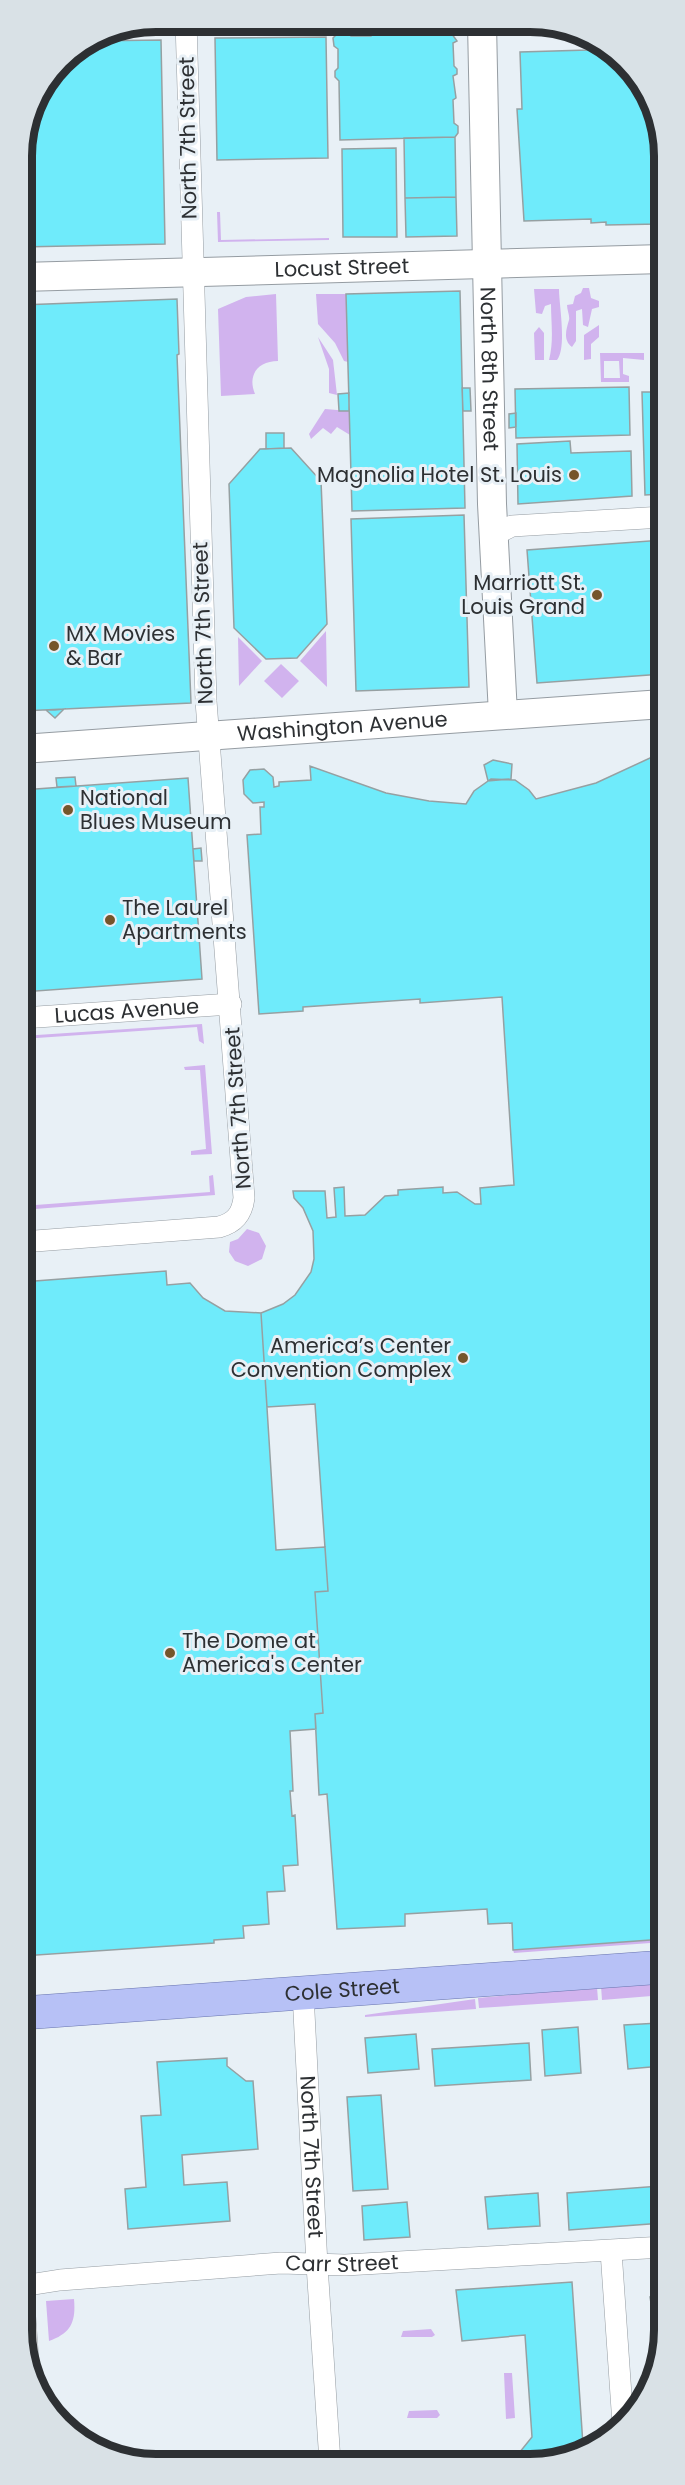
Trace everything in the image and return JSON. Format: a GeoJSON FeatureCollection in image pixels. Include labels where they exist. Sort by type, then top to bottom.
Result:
{"type":"FeatureCollection","features":[{"type":"Feature","properties":{"kind":"main road","name":"Cole Street"},"geometry":{"type":"LineString","coordinates":[[32,2012],[653,1967]]}},
{"type":"Feature","properties":{"kind":"street","name":"North 7th Street"},"geometry":{"type":"LineString","coordinates":[[32,1241],[210,1228],[233,1221],[241,1211],[244,1198],[209,736],[191,272],[186,32]]}},
{"type":"Feature","properties":{"kind":"street","name":"North 8th Street"},"geometry":{"type":"LineString","coordinates":[[482,32],[485,263],[494,542],[503,714]]}},
{"type":"Feature","properties":{"kind":"street","name":"Locust Street"},"geometry":{"type":"LineString","coordinates":[[32,277],[654,259]]}},
{"type":"Feature","properties":{"kind":"street"},"geometry":{"type":"LineString","coordinates":[[494,542],[500,531],[512,526],[654,518]]}},
{"type":"Feature","properties":{"kind":"street","name":"Washington Avenue"},"geometry":{"type":"LineString","coordinates":[[32,748],[654,705]]}},
{"type":"Feature","properties":{"kind":"street","name":"Lucas Avenue"},"geometry":{"type":"LineString","coordinates":[[32,1017],[231,1004]]}},
{"type":"Feature","properties":{"kind":"street","name":"North 7th Street"},"geometry":{"type":"LineString","coordinates":[[303,1993],[329,2454]]}},
{"type":"Feature","properties":{"kind":"street","name":"Carr Street"},"geometry":{"type":"LineString","coordinates":[[32,2281],[281,2263],[317,2265],[653,2248]]}},
{"type":"Feature","properties":{"kind":"street"},"geometry":{"type":"LineString","coordinates":[[611,2251],[622,2412]]}},
{"type":"Feature","properties":{"kind":"shaded area"},"geometry":{"type":"Polygon","coordinates":[[[217,212],[220,212],[221,240],[329,238],[329,240],[218,242],[217,212]]]}},
{"type":"Feature","properties":{"kind":"shaded area"},"geometry":{"type":"Polygon","coordinates":[[[583,288],[589,288],[591,298],[599,301],[599,307],[592,309],[588,327],[583,325],[582,309],[576,311],[576,341],[572,347],[566,338],[569,318],[567,305],[573,304],[575,296],[581,293],[583,288]]]}},
{"type":"Feature","properties":{"kind":"shaded area"},"geometry":{"type":"Polygon","coordinates":[[[534,289],[559,289],[562,346],[557,360],[549,360],[552,339],[551,304],[545,306],[542,314],[536,313],[534,289]]]}},
{"type":"Feature","properties":{"kind":"shaded area"},"geometry":{"type":"Polygon","coordinates":[[[276,294],[278,361],[265,363],[256,370],[252,381],[255,394],[221,396],[218,309],[246,297],[276,294]]]}},
{"type":"Feature","properties":{"kind":"shaded area"},"geometry":{"type":"Polygon","coordinates":[[[316,294],[346,294],[348,362],[344,361],[335,343],[318,324],[316,294]]]}},
{"type":"Feature","properties":{"kind":"shaded area"},"geometry":{"type":"Polygon","coordinates":[[[599,325],[599,337],[591,344],[591,359],[584,360],[584,335],[599,325]]]}},
{"type":"Feature","properties":{"kind":"shaded area"},"geometry":{"type":"Polygon","coordinates":[[[539,327],[544,333],[544,360],[535,360],[534,333],[539,327]]]}},
{"type":"Feature","properties":{"kind":"shaded area"},"geometry":{"type":"Polygon","coordinates":[[[318,337],[333,360],[337,395],[329,393],[329,369],[318,337]]]}},
{"type":"Feature","properties":{"kind":"shaded area"},"geometry":{"type":"Polygon","coordinates":[[[600,353],[644,353],[644,360],[623,358],[623,374],[629,376],[629,382],[601,382],[600,353]],[[604,361],[604,378],[620,378],[619,361],[604,361]]]}},
{"type":"Feature","properties":{"kind":"shaded area"},"geometry":{"type":"Polygon","coordinates":[[[325,409],[349,411],[350,435],[337,427],[331,434],[323,428],[311,439],[309,434],[325,409]]]}},
{"type":"Feature","properties":{"kind":"shaded area"},"geometry":{"type":"Polygon","coordinates":[[[326,631],[327,687],[300,661],[326,631]]]}},
{"type":"Feature","properties":{"kind":"shaded area"},"geometry":{"type":"Polygon","coordinates":[[[238,637],[262,661],[239,686],[238,637]]]}},
{"type":"Feature","properties":{"kind":"shaded area"},"geometry":{"type":"Polygon","coordinates":[[[281,664],[299,681],[282,698],[264,681],[281,664]]]}},
{"type":"Feature","properties":{"kind":"shaded area"},"geometry":{"type":"Polygon","coordinates":[[[202,1024],[204,1044],[199,1041],[197,1027],[32,1038],[32,1035],[202,1024]]]}},
{"type":"Feature","properties":{"kind":"shaded area"},"geometry":{"type":"Polygon","coordinates":[[[205,1065],[212,1154],[191,1155],[191,1151],[206,1149],[200,1070],[185,1070],[184,1067],[205,1065]]]}},
{"type":"Feature","properties":{"kind":"shaded area"},"geometry":{"type":"Polygon","coordinates":[[[213,1175],[215,1195],[32,1209],[32,1205],[210,1192],[209,1176],[213,1175]]]}},
{"type":"Feature","properties":{"kind":"shaded area"},"geometry":{"type":"Polygon","coordinates":[[[247,1229],[259,1233],[266,1246],[262,1259],[248,1266],[235,1261],[229,1252],[230,1242],[238,1239],[247,1229]]]}},
{"type":"Feature","properties":{"kind":"shaded area"},"geometry":{"type":"Polygon","coordinates":[[[653,1940],[653,1943],[514,1953],[513,1950],[653,1940]]]}},
{"type":"Feature","properties":{"kind":"shaded area"},"geometry":{"type":"Polygon","coordinates":[[[653,1983],[653,1996],[602,2000],[601,1986],[653,1983]]]}},
{"type":"Feature","properties":{"kind":"shaded area"},"geometry":{"type":"Polygon","coordinates":[[[597,1987],[598,2000],[479,2008],[478,1998],[597,1987]]]}},
{"type":"Feature","properties":{"kind":"shaded area"},"geometry":{"type":"Polygon","coordinates":[[[475,1999],[476,2009],[365,2017],[365,2015],[475,1999]]]}},
{"type":"Feature","properties":{"kind":"shaded area"},"geometry":{"type":"Polygon","coordinates":[[[74,2299],[71,2326],[49,2341],[46,2301],[74,2299]]]}},
{"type":"Feature","properties":{"kind":"shaded area"},"geometry":{"type":"Polygon","coordinates":[[[431,2329],[435,2335],[432,2337],[401,2337],[403,2331],[431,2329]]]}},
{"type":"Feature","properties":{"kind":"shaded area"},"geometry":{"type":"Polygon","coordinates":[[[504,2373],[512,2373],[515,2418],[506,2419],[504,2373]]]}},
{"type":"Feature","properties":{"kind":"shaded area"},"geometry":{"type":"Polygon","coordinates":[[[437,2410],[440,2415],[437,2418],[407,2418],[409,2411],[437,2410]]]}},
{"type":"Feature","properties":{"kind":"building"},"geometry":{"type":"Polygon","coordinates":[[[339,32],[347,32],[351,36],[371,36],[375,32],[403,35],[405,32],[450,32],[457,41],[453,43],[454,66],[457,69],[457,74],[453,76],[456,98],[453,100],[454,123],[458,126],[458,133],[455,137],[340,140],[339,81],[335,77],[335,71],[338,68],[338,49],[334,46],[333,38],[339,32]]]}},
{"type":"Feature","properties":{"kind":"building"},"geometry":{"type":"Polygon","coordinates":[[[326,37],[328,158],[217,160],[215,38],[326,37]]]}},
{"type":"Feature","properties":{"kind":"building"},"geometry":{"type":"Polygon","coordinates":[[[161,40],[165,244],[32,247],[32,148],[41,108],[57,80],[74,62],[109,41],[161,40]]]}},
{"type":"Feature","properties":{"kind":"building"},"geometry":{"type":"Polygon","coordinates":[[[591,48],[617,68],[628,80],[644,108],[654,156],[654,224],[606,225],[606,222],[591,223],[591,219],[524,221],[517,109],[522,109],[520,52],[588,50],[591,48]]]}},
{"type":"Feature","properties":{"kind":"building"},"geometry":{"type":"Polygon","coordinates":[[[455,137],[456,197],[405,198],[404,138],[455,137]]]}},
{"type":"Feature","properties":{"kind":"building"},"geometry":{"type":"Polygon","coordinates":[[[396,148],[397,237],[343,237],[342,149],[396,148]]]}},
{"type":"Feature","properties":{"kind":"building"},"geometry":{"type":"Polygon","coordinates":[[[456,197],[457,236],[406,237],[405,198],[456,197]]]}},
{"type":"Feature","properties":{"kind":"building"},"geometry":{"type":"Polygon","coordinates":[[[460,291],[465,508],[352,511],[346,294],[460,291]]]}},
{"type":"Feature","properties":{"kind":"building"},"geometry":{"type":"Polygon","coordinates":[[[177,299],[179,354],[177,355],[191,703],[32,711],[32,305],[177,299]]]}},
{"type":"Feature","properties":{"kind":"building"},"geometry":{"type":"Polygon","coordinates":[[[629,387],[630,435],[516,438],[515,389],[629,387]]]}},
{"type":"Feature","properties":{"kind":"building"},"geometry":{"type":"Polygon","coordinates":[[[462,388],[470,388],[471,411],[463,411],[462,388]]]}},
{"type":"Feature","properties":{"kind":"building"},"geometry":{"type":"Polygon","coordinates":[[[642,392],[654,392],[654,495],[645,495],[642,392]]]}},
{"type":"Feature","properties":{"kind":"building"},"geometry":{"type":"Polygon","coordinates":[[[349,393],[349,411],[339,411],[338,394],[349,393]]]}},
{"type":"Feature","properties":{"kind":"building"},"geometry":{"type":"Polygon","coordinates":[[[516,413],[516,427],[509,428],[509,414],[516,413]]]}},
{"type":"Feature","properties":{"kind":"building"},"geometry":{"type":"Polygon","coordinates":[[[266,433],[284,433],[284,448],[266,449],[266,433]]]}},
{"type":"Feature","properties":{"kind":"building","name":"Magnolia Hotel St. Louis"},"geometry":{"type":"Polygon","coordinates":[[[570,441],[571,453],[631,451],[632,496],[518,504],[517,444],[570,441]]]}},
{"type":"Feature","properties":{"kind":"building"},"geometry":{"type":"Polygon","coordinates":[[[291,448],[321,481],[327,624],[297,658],[266,659],[234,628],[229,484],[260,449],[291,448]]]}},
{"type":"Feature","properties":{"kind":"building"},"geometry":{"type":"Polygon","coordinates":[[[464,515],[469,687],[356,691],[351,519],[464,515]]]}},
{"type":"Feature","properties":{"kind":"building","name":"Marriott St. Louis Grand"},"geometry":{"type":"Polygon","coordinates":[[[654,541],[654,675],[537,683],[527,550],[654,541]]]}},
{"type":"Feature","properties":{"kind":"building"},"geometry":{"type":"Polygon","coordinates":[[[64,709],[55,718],[46,710],[55,710],[64,709]]]}},
{"type":"Feature","properties":{"kind":"building","name":"America’s Center Convention Complex"},"geometry":{"type":"Polygon","coordinates":[[[654,756],[653,1940],[513,1950],[512,1923],[488,1924],[487,1909],[405,1914],[405,1926],[337,1929],[327,1794],[319,1795],[315,1714],[323,1713],[315,1592],[328,1591],[315,1404],[267,1407],[261,1313],[283,1304],[295,1295],[311,1272],[314,1259],[313,1231],[303,1208],[294,1198],[293,1191],[325,1191],[327,1218],[336,1217],[334,1188],[344,1187],[345,1216],[365,1215],[385,1196],[398,1195],[398,1190],[443,1187],[443,1193],[457,1192],[475,1204],[481,1204],[480,1188],[514,1185],[502,997],[420,1003],[420,999],[303,1007],[303,1011],[259,1014],[247,835],[261,834],[260,807],[264,807],[264,802],[253,803],[244,794],[243,780],[250,770],[264,769],[273,777],[274,787],[279,786],[279,782],[311,780],[310,766],[386,793],[429,801],[466,804],[474,791],[491,779],[515,780],[529,790],[536,799],[596,783],[654,756]]]}},
{"type":"Feature","properties":{"kind":"building"},"geometry":{"type":"Polygon","coordinates":[[[493,760],[512,764],[511,779],[488,781],[484,765],[493,760]]]}},
{"type":"Feature","properties":{"kind":"building"},"geometry":{"type":"Polygon","coordinates":[[[75,777],[76,786],[57,787],[56,778],[75,777]]]}},
{"type":"Feature","properties":{"kind":"building","name":"The Laurel Apartments"},"geometry":{"type":"Polygon","coordinates":[[[188,778],[202,979],[32,991],[32,789],[188,778]]]}},
{"type":"Feature","properties":{"kind":"building"},"geometry":{"type":"Polygon","coordinates":[[[201,848],[202,861],[194,861],[193,849],[201,848]]]}},
{"type":"Feature","properties":{"kind":"building","name":"The Dome at America's Center"},"geometry":{"type":"Polygon","coordinates":[[[166,1271],[167,1285],[190,1283],[203,1298],[225,1311],[261,1313],[276,1550],[325,1547],[328,1591],[315,1592],[323,1713],[315,1714],[316,1729],[290,1731],[293,1791],[290,1791],[292,1816],[295,1815],[298,1865],[283,1866],[285,1891],[267,1892],[269,1924],[243,1926],[244,1938],[214,1940],[214,1943],[32,1955],[32,1281],[166,1271]]]}},
{"type":"Feature","properties":{"kind":"building"},"geometry":{"type":"Polygon","coordinates":[[[653,2023],[653,2067],[628,2069],[624,2025],[653,2023]]]}},
{"type":"Feature","properties":{"kind":"building"},"geometry":{"type":"Polygon","coordinates":[[[578,2027],[581,2073],[545,2076],[542,2030],[578,2027]]]}},
{"type":"Feature","properties":{"kind":"building"},"geometry":{"type":"Polygon","coordinates":[[[416,2034],[419,2069],[368,2073],[365,2038],[416,2034]]]}},
{"type":"Feature","properties":{"kind":"building"},"geometry":{"type":"Polygon","coordinates":[[[529,2043],[531,2080],[435,2086],[432,2049],[529,2043]]]}},
{"type":"Feature","properties":{"kind":"building"},"geometry":{"type":"Polygon","coordinates":[[[227,2058],[227,2066],[246,2081],[253,2081],[258,2149],[182,2155],[184,2185],[227,2182],[230,2221],[128,2229],[125,2189],[146,2187],[141,2116],[161,2115],[157,2062],[227,2058]]]}},
{"type":"Feature","properties":{"kind":"building"},"geometry":{"type":"Polygon","coordinates":[[[381,2095],[388,2189],[353,2191],[347,2097],[381,2095]]]}},
{"type":"Feature","properties":{"kind":"building"},"geometry":{"type":"Polygon","coordinates":[[[653,2187],[653,2224],[569,2230],[567,2193],[653,2187]]]}},
{"type":"Feature","properties":{"kind":"building"},"geometry":{"type":"Polygon","coordinates":[[[538,2193],[540,2226],[488,2229],[485,2197],[538,2193]]]}},
{"type":"Feature","properties":{"kind":"building"},"geometry":{"type":"Polygon","coordinates":[[[407,2202],[410,2237],[364,2240],[362,2206],[407,2202]]]}},
{"type":"Feature","properties":{"kind":"building"},"geometry":{"type":"Polygon","coordinates":[[[572,2282],[583,2441],[553,2451],[518,2454],[532,2437],[525,2335],[462,2341],[456,2290],[572,2282]]]}},
{"type":"Feature","properties":{"kind":"building"},"geometry":{"type":"Polygon","coordinates":[[[652,2286],[653,2286],[653,2315],[650,2297],[653,2297],[652,2286]]]}},
{"type":"Feature","properties":{"kind":"place","name":"Magnolia Hotel St. Louis"},"geometry":{"type":"Point","coordinates":[574,475]}},
{"type":"Feature","properties":{"kind":"place","name":"Marriott St. Louis Grand"},"geometry":{"type":"Point","coordinates":[597,595]}},
{"type":"Feature","properties":{"kind":"place","name":"MX Movies & Bar"},"geometry":{"type":"Point","coordinates":[54,646]}},
{"type":"Feature","properties":{"kind":"place","name":"National Blues Museum"},"geometry":{"type":"Point","coordinates":[68,810]}},
{"type":"Feature","properties":{"kind":"place","name":"The Laurel Apartments"},"geometry":{"type":"Point","coordinates":[110,920]}},
{"type":"Feature","properties":{"kind":"place","name":"America’s Center Convention Complex"},"geometry":{"type":"Point","coordinates":[463,1358]}},
{"type":"Feature","properties":{"kind":"place","name":"The Dome at America's Center"},"geometry":{"type":"Point","coordinates":[170,1653]}}]}
